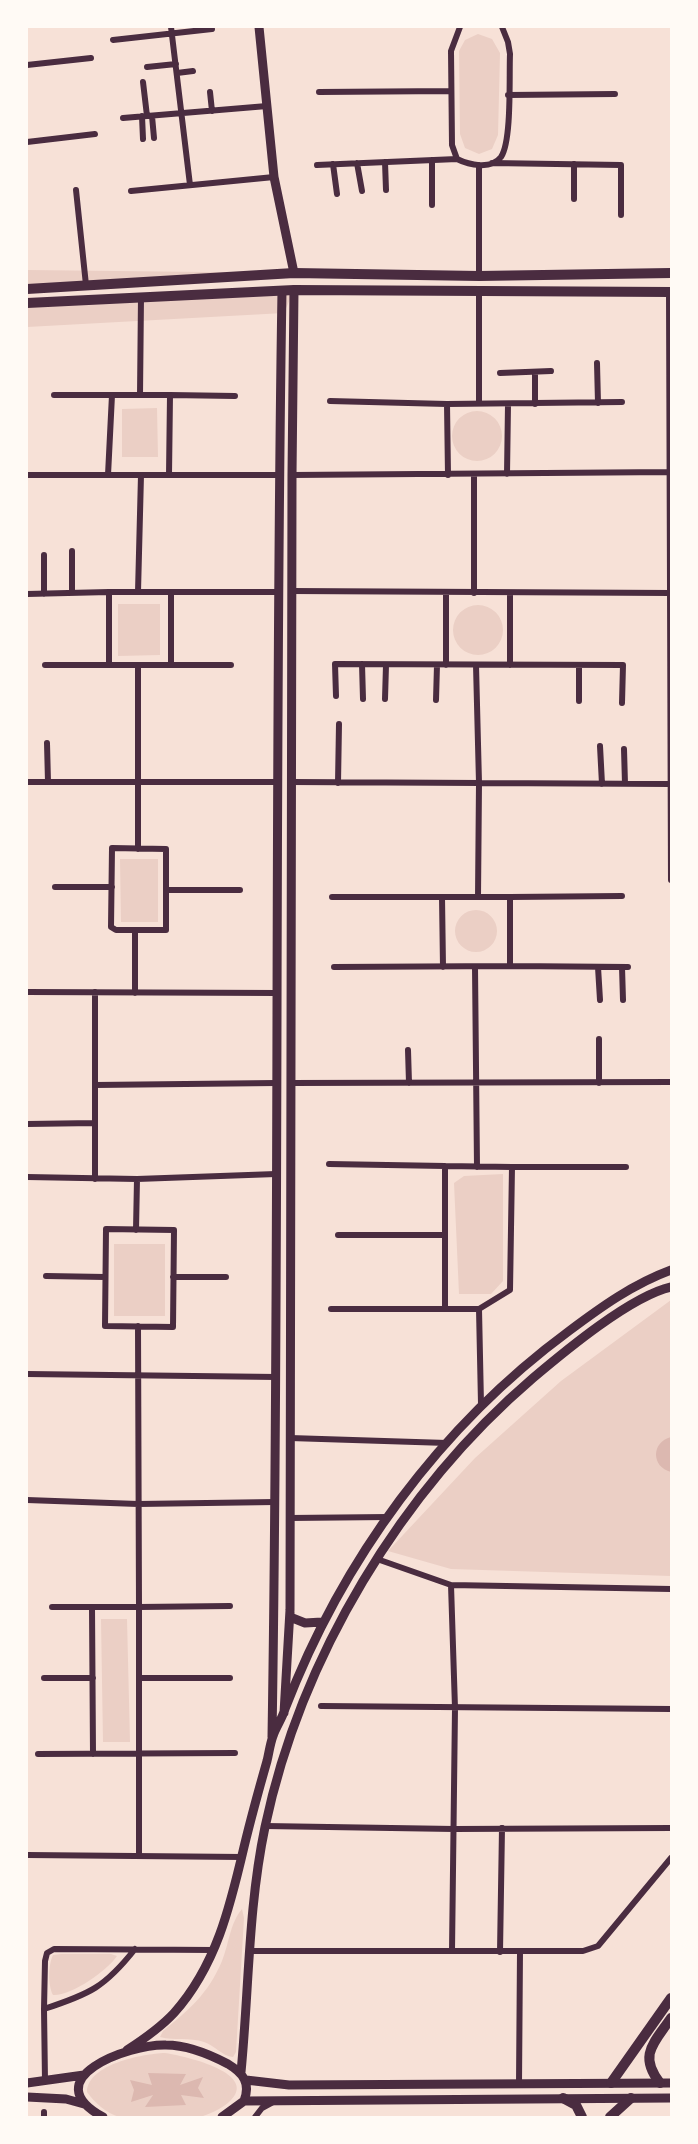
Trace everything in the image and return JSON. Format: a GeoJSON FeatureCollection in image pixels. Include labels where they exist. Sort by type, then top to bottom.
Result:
{"type":"FeatureCollection","features":[{"type":"Feature","properties":{"kind":"main road"},"geometry":{"type":"LineString","coordinates":[[259,27],[274,177],[294,273],[291,591],[290,1617],[305,1623],[322,1622]]}},
{"type":"Feature","properties":{"kind":"main road"},"geometry":{"type":"LineString","coordinates":[[27,289],[281,273],[479,276],[671,273]]}},
{"type":"Feature","properties":{"kind":"main road"},"geometry":{"type":"LineString","coordinates":[[273,1737],[277,1377],[276,1083],[281,273]]}},
{"type":"Feature","properties":{"kind":"main road"},"geometry":{"type":"LineString","coordinates":[[27,303],[294,290],[479,292],[670,290]]}},
{"type":"Feature","properties":{"kind":"main road"},"geometry":{"type":"LineString","coordinates":[[279,475],[292,475]]}},
{"type":"Feature","properties":{"kind":"main road"},"geometry":{"type":"LineString","coordinates":[[278,592],[291,591]]}},
{"type":"Feature","properties":{"kind":"main road"},"geometry":{"type":"LineString","coordinates":[[278,782],[291,782]]}},
{"type":"Feature","properties":{"kind":"main road"},"geometry":{"type":"LineString","coordinates":[[278,993],[291,993]]}},
{"type":"Feature","properties":{"kind":"main road"},"geometry":{"type":"LineString","coordinates":[[276,1083],[291,1083]]}},
{"type":"Feature","properties":{"kind":"main road"},"geometry":{"type":"LineString","coordinates":[[276,1174],[291,1174]]}},
{"type":"Feature","properties":{"kind":"main road"},"geometry":{"type":"LineString","coordinates":[[27,2083],[84,2075],[155,2031],[174,2013],[209,1964],[228,1913],[273,1737],[299,1672],[322,1622],[371,1539],[416,1478],[481,1404],[548,1346],[598,1309],[627,1290],[671,1270]]}},
{"type":"Feature","properties":{"kind":"main road"},"geometry":{"type":"LineString","coordinates":[[244,2101],[248,2087],[243,2076],[253,1896],[265,1826],[285,1754],[296,1724],[326,1648],[345,1611],[377,1559],[428,1488],[492,1415],[557,1358],[607,1322],[635,1303],[671,1287]]}},
{"type":"Feature","properties":{"kind":"main road"},"geometry":{"type":"LineString","coordinates":[[277,1377],[290,1377]]}},
{"type":"Feature","properties":{"kind":"main road"},"geometry":{"type":"LineString","coordinates":[[276,1437],[290,1438]]}},
{"type":"Feature","properties":{"kind":"main road"},"geometry":{"type":"LineString","coordinates":[[275,1502],[290,1501]]}},
{"type":"Feature","properties":{"kind":"main road"},"geometry":{"type":"LineString","coordinates":[[276,1518],[290,1518]]}},
{"type":"Feature","properties":{"kind":"main road"},"geometry":{"type":"LineString","coordinates":[[284,1713],[290,1610]]}},
{"type":"Feature","properties":{"kind":"main road"},"geometry":{"type":"LineString","coordinates":[[284,1713],[296,1724]]}},
{"type":"Feature","properties":{"kind":"main road"},"geometry":{"type":"LineString","coordinates":[[611,2084],[671,1998]]}},
{"type":"Feature","properties":{"kind":"main road"},"geometry":{"type":"LineString","coordinates":[[665,2083],[650,2067],[649,2052],[671,2018]]}},
{"type":"Feature","properties":{"kind":"main road"},"geometry":{"type":"LineString","coordinates":[[127,2050],[146,2046],[185,2047],[216,2058],[243,2076],[290,2085],[665,2083]]}},
{"type":"Feature","properties":{"kind":"main road"},"geometry":{"type":"LineString","coordinates":[[84,2075],[78,2087],[84,2104]]}},
{"type":"Feature","properties":{"kind":"main road"},"geometry":{"type":"LineString","coordinates":[[27,2097],[66,2099],[84,2104],[104,2117]]}},
{"type":"Feature","properties":{"kind":"main road"},"geometry":{"type":"LineString","coordinates":[[563,2098],[576,2105],[582,2117]]}},
{"type":"Feature","properties":{"kind":"main road"},"geometry":{"type":"LineString","coordinates":[[609,2117],[631,2098]]}},
{"type":"Feature","properties":{"kind":"main road"},"geometry":{"type":"LineString","coordinates":[[222,2117],[244,2101],[671,2098]]}},
{"type":"Feature","properties":{"kind":"street"},"geometry":{"type":"LineString","coordinates":[[457,159],[452,145],[451,51],[460,27]]}},
{"type":"Feature","properties":{"kind":"street"},"geometry":{"type":"LineString","coordinates":[[492,163],[500,158],[507,142],[510,54],[502,27]]}},
{"type":"Feature","properties":{"kind":"street"},"geometry":{"type":"LineString","coordinates":[[113,40],[172,30],[212,29]]}},
{"type":"Feature","properties":{"kind":"street"},"geometry":{"type":"LineString","coordinates":[[172,30],[190,185]]}},
{"type":"Feature","properties":{"kind":"street"},"geometry":{"type":"LineString","coordinates":[[27,65],[92,58]]}},
{"type":"Feature","properties":{"kind":"street"},"geometry":{"type":"LineString","coordinates":[[147,67],[176,64]]}},
{"type":"Feature","properties":{"kind":"street"},"geometry":{"type":"LineString","coordinates":[[177,73],[193,71]]}},
{"type":"Feature","properties":{"kind":"street"},"geometry":{"type":"LineString","coordinates":[[143,82],[147,116],[154,138]]}},
{"type":"Feature","properties":{"kind":"street"},"geometry":{"type":"LineString","coordinates":[[319,92],[451,91]]}},
{"type":"Feature","properties":{"kind":"street"},"geometry":{"type":"LineString","coordinates":[[210,92],[212,111]]}},
{"type":"Feature","properties":{"kind":"street"},"geometry":{"type":"LineString","coordinates":[[508,95],[615,93]]}},
{"type":"Feature","properties":{"kind":"street"},"geometry":{"type":"LineString","coordinates":[[123,118],[267,106]]}},
{"type":"Feature","properties":{"kind":"street"},"geometry":{"type":"LineString","coordinates":[[143,139],[147,116]]}},
{"type":"Feature","properties":{"kind":"street"},"geometry":{"type":"LineString","coordinates":[[27,142],[95,134]]}},
{"type":"Feature","properties":{"kind":"street"},"geometry":{"type":"LineString","coordinates":[[317,165],[457,159],[467,164],[478,165],[492,163],[621,165],[621,215]]}},
{"type":"Feature","properties":{"kind":"street"},"geometry":{"type":"LineString","coordinates":[[432,160],[432,205]]}},
{"type":"Feature","properties":{"kind":"street"},"geometry":{"type":"LineString","coordinates":[[385,162],[386,190]]}},
{"type":"Feature","properties":{"kind":"street"},"geometry":{"type":"LineString","coordinates":[[357,163],[362,191]]}},
{"type":"Feature","properties":{"kind":"street"},"geometry":{"type":"LineString","coordinates":[[333,164],[337,194]]}},
{"type":"Feature","properties":{"kind":"street"},"geometry":{"type":"LineString","coordinates":[[574,164],[574,199]]}},
{"type":"Feature","properties":{"kind":"street"},"geometry":{"type":"LineString","coordinates":[[478,165],[479,276]]}},
{"type":"Feature","properties":{"kind":"street"},"geometry":{"type":"LineString","coordinates":[[131,191],[274,177]]}},
{"type":"Feature","properties":{"kind":"street"},"geometry":{"type":"LineString","coordinates":[[76,190],[86,285]]}},
{"type":"Feature","properties":{"kind":"street"},"geometry":{"type":"LineString","coordinates":[[670,290],[671,880]]}},
{"type":"Feature","properties":{"kind":"street"},"geometry":{"type":"LineString","coordinates":[[479,292],[479,403]]}},
{"type":"Feature","properties":{"kind":"street"},"geometry":{"type":"LineString","coordinates":[[140,395],[141,297]]}},
{"type":"Feature","properties":{"kind":"street"},"geometry":{"type":"LineString","coordinates":[[597,363],[598,403]]}},
{"type":"Feature","properties":{"kind":"street"},"geometry":{"type":"LineString","coordinates":[[500,373],[551,371]]}},
{"type":"Feature","properties":{"kind":"street"},"geometry":{"type":"LineString","coordinates":[[535,372],[535,404]]}},
{"type":"Feature","properties":{"kind":"street"},"geometry":{"type":"LineString","coordinates":[[54,395],[235,396]]}},
{"type":"Feature","properties":{"kind":"street"},"geometry":{"type":"LineString","coordinates":[[108,476],[112,395]]}},
{"type":"Feature","properties":{"kind":"street"},"geometry":{"type":"LineString","coordinates":[[169,475],[170,395]]}},
{"type":"Feature","properties":{"kind":"street"},"geometry":{"type":"LineString","coordinates":[[330,401],[508,405],[622,402]]}},
{"type":"Feature","properties":{"kind":"street"},"geometry":{"type":"LineString","coordinates":[[447,404],[448,475]]}},
{"type":"Feature","properties":{"kind":"street"},"geometry":{"type":"LineString","coordinates":[[507,474],[508,405]]}},
{"type":"Feature","properties":{"kind":"street"},"geometry":{"type":"LineString","coordinates":[[292,475],[670,472]]}},
{"type":"Feature","properties":{"kind":"street"},"geometry":{"type":"LineString","coordinates":[[27,475],[279,475]]}},
{"type":"Feature","properties":{"kind":"street"},"geometry":{"type":"LineString","coordinates":[[474,475],[474,593]]}},
{"type":"Feature","properties":{"kind":"street"},"geometry":{"type":"LineString","coordinates":[[138,592],[141,476]]}},
{"type":"Feature","properties":{"kind":"street"},"geometry":{"type":"LineString","coordinates":[[72,551],[72,593]]}},
{"type":"Feature","properties":{"kind":"street"},"geometry":{"type":"LineString","coordinates":[[44,555],[44,594]]}},
{"type":"Feature","properties":{"kind":"street"},"geometry":{"type":"LineString","coordinates":[[291,591],[670,593]]}},
{"type":"Feature","properties":{"kind":"street"},"geometry":{"type":"LineString","coordinates":[[109,665],[110,592]]}},
{"type":"Feature","properties":{"kind":"street"},"geometry":{"type":"LineString","coordinates":[[171,592],[171,665]]}},
{"type":"Feature","properties":{"kind":"street"},"geometry":{"type":"LineString","coordinates":[[27,594],[278,592]]}},
{"type":"Feature","properties":{"kind":"street"},"geometry":{"type":"LineString","coordinates":[[446,593],[446,665]]}},
{"type":"Feature","properties":{"kind":"street"},"geometry":{"type":"LineString","coordinates":[[510,593],[510,665]]}},
{"type":"Feature","properties":{"kind":"street"},"geometry":{"type":"LineString","coordinates":[[45,664],[231,665]]}},
{"type":"Feature","properties":{"kind":"street"},"geometry":{"type":"LineString","coordinates":[[336,696],[335,664],[623,665],[622,703]]}},
{"type":"Feature","properties":{"kind":"street"},"geometry":{"type":"LineString","coordinates":[[362,664],[363,699]]}},
{"type":"Feature","properties":{"kind":"street"},"geometry":{"type":"LineString","coordinates":[[138,665],[138,849]]}},
{"type":"Feature","properties":{"kind":"street"},"geometry":{"type":"LineString","coordinates":[[384,699],[386,665]]}},
{"type":"Feature","properties":{"kind":"street"},"geometry":{"type":"LineString","coordinates":[[436,700],[437,665]]}},
{"type":"Feature","properties":{"kind":"street"},"geometry":{"type":"LineString","coordinates":[[476,665],[479,783],[478,897]]}},
{"type":"Feature","properties":{"kind":"street"},"geometry":{"type":"LineString","coordinates":[[579,665],[579,701]]}},
{"type":"Feature","properties":{"kind":"street"},"geometry":{"type":"LineString","coordinates":[[338,783],[339,724]]}},
{"type":"Feature","properties":{"kind":"street"},"geometry":{"type":"LineString","coordinates":[[47,743],[48,782]]}},
{"type":"Feature","properties":{"kind":"street"},"geometry":{"type":"LineString","coordinates":[[600,746],[602,784]]}},
{"type":"Feature","properties":{"kind":"street"},"geometry":{"type":"LineString","coordinates":[[624,749],[625,784]]}},
{"type":"Feature","properties":{"kind":"street"},"geometry":{"type":"LineString","coordinates":[[27,782],[278,782]]}},
{"type":"Feature","properties":{"kind":"street"},"geometry":{"type":"LineString","coordinates":[[291,782],[671,784]]}},
{"type":"Feature","properties":{"kind":"street"},"geometry":{"type":"LineString","coordinates":[[112,849],[138,849],[166,849],[166,930],[116,930],[111,927],[112,849]]}},
{"type":"Feature","properties":{"kind":"street"},"geometry":{"type":"LineString","coordinates":[[55,887],[112,887]]}},
{"type":"Feature","properties":{"kind":"street"},"geometry":{"type":"LineString","coordinates":[[166,890],[240,890]]}},
{"type":"Feature","properties":{"kind":"street"},"geometry":{"type":"LineString","coordinates":[[332,897],[622,897]]}},
{"type":"Feature","properties":{"kind":"street"},"geometry":{"type":"LineString","coordinates":[[442,897],[442,967]]}},
{"type":"Feature","properties":{"kind":"street"},"geometry":{"type":"LineString","coordinates":[[510,897],[510,966]]}},
{"type":"Feature","properties":{"kind":"street"},"geometry":{"type":"LineString","coordinates":[[135,930],[135,993]]}},
{"type":"Feature","properties":{"kind":"street"},"geometry":{"type":"LineString","coordinates":[[334,967],[625,967],[623,1000]]}},
{"type":"Feature","properties":{"kind":"street"},"geometry":{"type":"LineString","coordinates":[[475,967],[477,1167]]}},
{"type":"Feature","properties":{"kind":"street"},"geometry":{"type":"LineString","coordinates":[[598,967],[600,1000]]}},
{"type":"Feature","properties":{"kind":"street"},"geometry":{"type":"LineString","coordinates":[[27,992],[278,993]]}},
{"type":"Feature","properties":{"kind":"street"},"geometry":{"type":"LineString","coordinates":[[95,992],[95,1179]]}},
{"type":"Feature","properties":{"kind":"street"},"geometry":{"type":"LineString","coordinates":[[599,1039],[599,1083]]}},
{"type":"Feature","properties":{"kind":"street"},"geometry":{"type":"LineString","coordinates":[[408,1050],[409,1083]]}},
{"type":"Feature","properties":{"kind":"street"},"geometry":{"type":"LineString","coordinates":[[291,1083],[671,1082]]}},
{"type":"Feature","properties":{"kind":"street"},"geometry":{"type":"LineString","coordinates":[[95,1085],[276,1083]]}},
{"type":"Feature","properties":{"kind":"street"},"geometry":{"type":"LineString","coordinates":[[27,1124],[95,1123]]}},
{"type":"Feature","properties":{"kind":"street"},"geometry":{"type":"LineString","coordinates":[[329,1164],[626,1167]]}},
{"type":"Feature","properties":{"kind":"street"},"geometry":{"type":"LineString","coordinates":[[445,1166],[445,1309]]}},
{"type":"Feature","properties":{"kind":"street"},"geometry":{"type":"LineString","coordinates":[[331,1309],[479,1309],[510,1290],[512,1167]]}},
{"type":"Feature","properties":{"kind":"street"},"geometry":{"type":"LineString","coordinates":[[27,1178],[137,1179],[276,1174]]}},
{"type":"Feature","properties":{"kind":"street"},"geometry":{"type":"LineString","coordinates":[[136,1230],[137,1179]]}},
{"type":"Feature","properties":{"kind":"street"},"geometry":{"type":"LineString","coordinates":[[106,1229],[136,1230],[174,1230],[173,1327],[105,1326],[106,1229]]}},
{"type":"Feature","properties":{"kind":"street"},"geometry":{"type":"LineString","coordinates":[[338,1235],[446,1235]]}},
{"type":"Feature","properties":{"kind":"street"},"geometry":{"type":"LineString","coordinates":[[46,1276],[105,1277]]}},
{"type":"Feature","properties":{"kind":"street"},"geometry":{"type":"LineString","coordinates":[[173,1277],[226,1277]]}},
{"type":"Feature","properties":{"kind":"street"},"geometry":{"type":"LineString","coordinates":[[479,1309],[481,1404]]}},
{"type":"Feature","properties":{"kind":"street"},"geometry":{"type":"LineString","coordinates":[[138,1326],[140,1856]]}},
{"type":"Feature","properties":{"kind":"street"},"geometry":{"type":"LineString","coordinates":[[27,1374],[277,1377]]}},
{"type":"Feature","properties":{"kind":"street"},"geometry":{"type":"LineString","coordinates":[[290,1438],[447,1443]]}},
{"type":"Feature","properties":{"kind":"street"},"geometry":{"type":"LineString","coordinates":[[27,1500],[138,1504],[275,1502]]}},
{"type":"Feature","properties":{"kind":"street"},"geometry":{"type":"LineString","coordinates":[[290,1518],[388,1517]]}},
{"type":"Feature","properties":{"kind":"street"},"geometry":{"type":"LineString","coordinates":[[377,1559],[451,1585],[671,1588]]}},
{"type":"Feature","properties":{"kind":"street"},"geometry":{"type":"LineString","coordinates":[[451,1585],[455,1708],[452,1951]]}},
{"type":"Feature","properties":{"kind":"street"},"geometry":{"type":"LineString","coordinates":[[52,1607],[230,1606]]}},
{"type":"Feature","properties":{"kind":"street"},"geometry":{"type":"LineString","coordinates":[[92,1607],[93,1754]]}},
{"type":"Feature","properties":{"kind":"street"},"geometry":{"type":"LineString","coordinates":[[44,1678],[93,1678]]}},
{"type":"Feature","properties":{"kind":"street"},"geometry":{"type":"LineString","coordinates":[[139,1678],[230,1678]]}},
{"type":"Feature","properties":{"kind":"street"},"geometry":{"type":"LineString","coordinates":[[321,1706],[671,1709]]}},
{"type":"Feature","properties":{"kind":"street"},"geometry":{"type":"LineString","coordinates":[[38,1754],[235,1753]]}},
{"type":"Feature","properties":{"kind":"street"},"geometry":{"type":"LineString","coordinates":[[265,1826],[454,1829],[671,1828]]}},
{"type":"Feature","properties":{"kind":"street"},"geometry":{"type":"LineString","coordinates":[[501,1952],[502,1828]]}},
{"type":"Feature","properties":{"kind":"street"},"geometry":{"type":"LineString","coordinates":[[27,1855],[242,1857]]}},
{"type":"Feature","properties":{"kind":"street"},"geometry":{"type":"LineString","coordinates":[[249,1951],[583,1951],[598,1946],[671,1858]]}},
{"type":"Feature","properties":{"kind":"street"},"geometry":{"type":"LineString","coordinates":[[45,2082],[44,2009],[47,1953],[54,1949],[214,1950]]}},
{"type":"Feature","properties":{"kind":"street"},"geometry":{"type":"LineString","coordinates":[[44,2009],[96,1989],[118,1971],[135,1949]]}},
{"type":"Feature","properties":{"kind":"street"},"geometry":{"type":"LineString","coordinates":[[519,2084],[520,1951]]}},
{"type":"Feature","properties":{"kind":"street"},"geometry":{"type":"LineString","coordinates":[[255,2117],[262,2108],[276,2101]]}},
{"type":"Feature","properties":{"kind":"shaded area"},"geometry":{"type":"Polygon","coordinates":[[[478,34],[492,39],[500,53],[498,135],[492,149],[479,154],[465,148],[460,134],[459,51],[465,40],[478,34]]]}},
{"type":"Feature","properties":{"kind":"shaded area"},"geometry":{"type":"Polygon","coordinates":[[[27,270],[294,273],[27,289],[27,270]]]}},
{"type":"Feature","properties":{"kind":"shaded area"},"geometry":{"type":"Polygon","coordinates":[[[294,290],[284,313],[27,327],[27,303],[294,290]]]}},
{"type":"Feature","properties":{"kind":"shaded area"},"geometry":{"type":"Polygon","coordinates":[[[157,408],[158,457],[122,457],[122,409],[157,408]]]}},
{"type":"Feature","properties":{"kind":"shaded area"},"geometry":{"type":"Polygon","coordinates":[[[477,411],[495,418],[502,436],[495,454],[477,461],[459,454],[452,436],[459,418],[477,411]]]}},
{"type":"Feature","properties":{"kind":"shaded area"},"geometry":{"type":"Polygon","coordinates":[[[118,604],[160,604],[160,655],[118,656],[118,604]]]}},
{"type":"Feature","properties":{"kind":"shaded area"},"geometry":{"type":"Polygon","coordinates":[[[478,605],[487,607],[498,616],[503,630],[501,639],[492,650],[478,655],[469,653],[458,644],[453,630],[455,621],[464,610],[478,605]]]}},
{"type":"Feature","properties":{"kind":"shaded area"},"geometry":{"type":"Polygon","coordinates":[[[120,859],[158,859],[158,922],[121,922],[120,859]]]}},
{"type":"Feature","properties":{"kind":"shaded area"},"geometry":{"type":"Polygon","coordinates":[[[476,910],[491,916],[497,931],[491,946],[476,952],[461,946],[455,931],[461,916],[476,910]]]}},
{"type":"Feature","properties":{"kind":"shaded area"},"geometry":{"type":"Polygon","coordinates":[[[503,1174],[503,1281],[491,1294],[459,1294],[454,1183],[464,1176],[503,1174]]]}},
{"type":"Feature","properties":{"kind":"shaded area"},"geometry":{"type":"Polygon","coordinates":[[[114,1244],[165,1244],[165,1316],[114,1316],[114,1244]]]}},
{"type":"Feature","properties":{"kind":"shaded area"},"geometry":{"type":"Polygon","coordinates":[[[671,1300],[671,1576],[451,1569],[388,1551],[475,1458],[561,1381],[671,1300]]]}},
{"type":"Feature","properties":{"kind":"shaded area"},"geometry":{"type":"Polygon","coordinates":[[[671,1437],[671,1472],[660,1465],[656,1454],[660,1444],[671,1437]]]}},
{"type":"Feature","properties":{"kind":"shaded area"},"geometry":{"type":"Polygon","coordinates":[[[101,1619],[127,1619],[130,1742],[103,1742],[101,1619]]]}},
{"type":"Feature","properties":{"kind":"shaded area"},"geometry":{"type":"Polygon","coordinates":[[[242,1909],[244,1918],[236,2052],[233,2057],[225,2055],[208,2043],[160,2037],[163,2031],[197,2000],[211,1983],[222,1961],[232,1927],[242,1909]]]}},
{"type":"Feature","properties":{"kind":"shaded area"},"geometry":{"type":"Polygon","coordinates":[[[53,1955],[117,1956],[88,1982],[61,1994],[53,1995],[49,1981],[50,1964],[53,1955]]]}},
{"type":"Feature","properties":{"kind":"shaded area"},"geometry":{"type":"Polygon","coordinates":[[[165,2053],[200,2061],[226,2073],[235,2081],[237,2090],[231,2100],[218,2110],[198,2117],[126,2118],[115,2115],[97,2104],[87,2092],[96,2074],[118,2062],[165,2053]]]}},
{"type":"Feature","properties":{"kind":"shaded area"},"geometry":{"type":"Polygon","coordinates":[[[148,2073],[186,2074],[180,2085],[203,2077],[198,2088],[204,2098],[181,2095],[186,2105],[145,2107],[153,2095],[131,2102],[134,2090],[130,2080],[152,2085],[148,2073]]]}}]}
